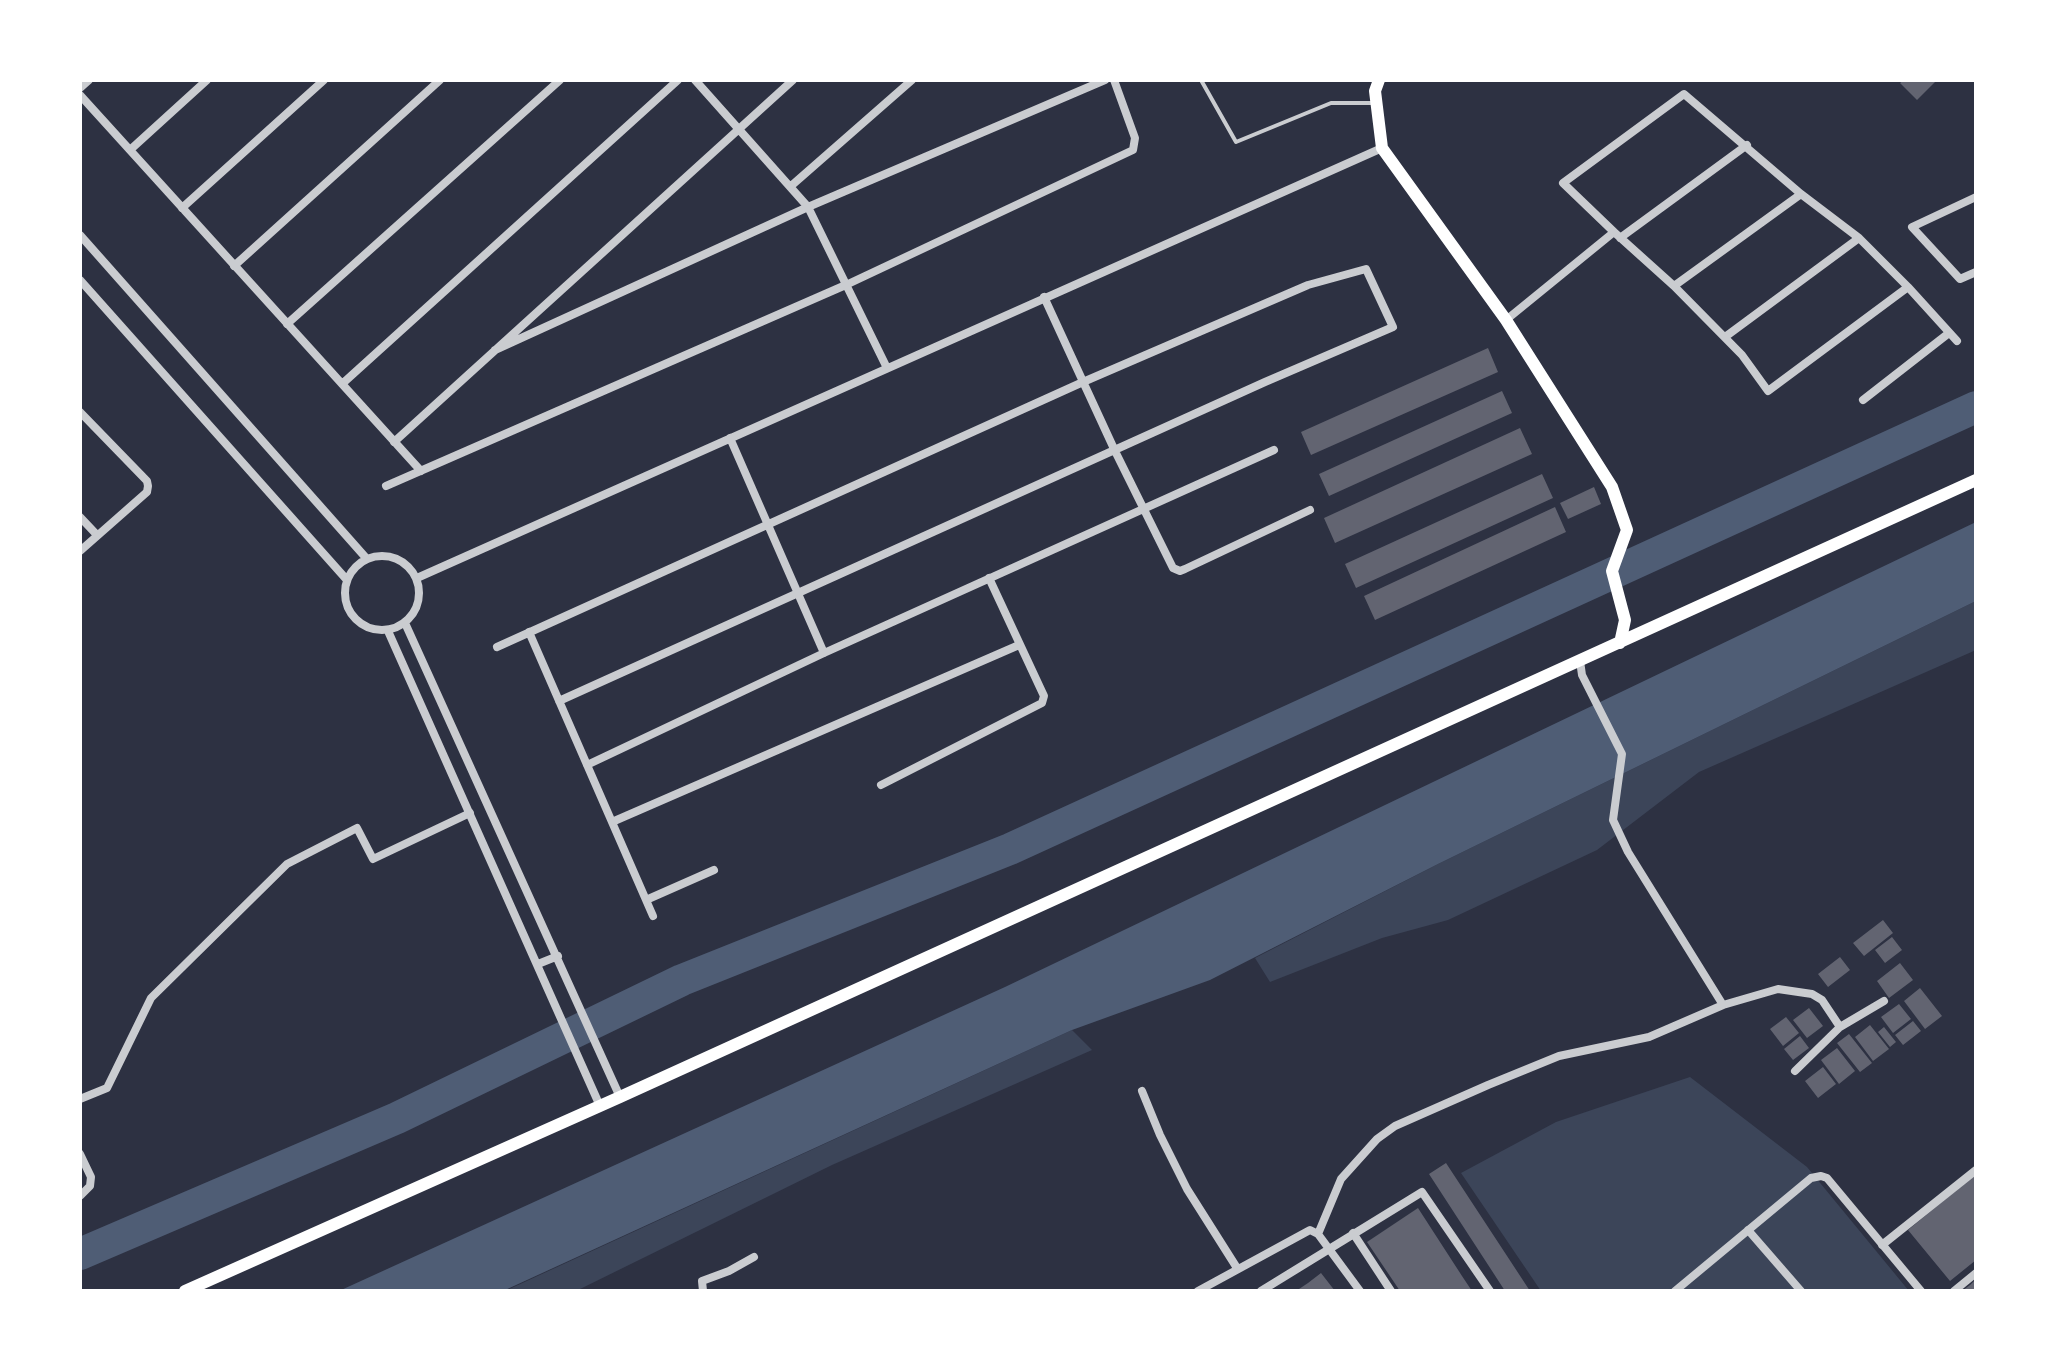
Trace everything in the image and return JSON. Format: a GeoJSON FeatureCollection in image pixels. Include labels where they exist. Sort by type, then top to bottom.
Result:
{"type":"FeatureCollection","features":[{"type":"Feature","properties":{"kind":"main road"},"geometry":{"type":"LineString","coordinates":[[1379,80],[1375,91],[1382,148],[1506,320],[1612,487],[1627,530],[1612,571],[1625,620],[1620,643]]}},
{"type":"Feature","properties":{"kind":"main road"},"geometry":{"type":"LineString","coordinates":[[185,1291],[620,1097],[1976,480]]}},
{"type":"Feature","properties":{"kind":"street"},"geometry":{"type":"LineString","coordinates":[[80,88],[89,80]]}},
{"type":"Feature","properties":{"kind":"street"},"geometry":{"type":"LineString","coordinates":[[130,150],[207,80]]}},
{"type":"Feature","properties":{"kind":"street"},"geometry":{"type":"LineString","coordinates":[[182,208],[324,80]]}},
{"type":"Feature","properties":{"kind":"street"},"geometry":{"type":"LineString","coordinates":[[234,266],[440,80]]}},
{"type":"Feature","properties":{"kind":"street"},"geometry":{"type":"LineString","coordinates":[[287,324],[560,80]]}},
{"type":"Feature","properties":{"kind":"street"},"geometry":{"type":"LineString","coordinates":[[342,384],[678,80]]}},
{"type":"Feature","properties":{"kind":"street"},"geometry":{"type":"LineString","coordinates":[[695,80],[808,207],[887,368]]}},
{"type":"Feature","properties":{"kind":"street"},"geometry":{"type":"LineString","coordinates":[[394,442],[793,80]]}},
{"type":"Feature","properties":{"kind":"street"},"geometry":{"type":"LineString","coordinates":[[791,186],[912,80]]}},
{"type":"Feature","properties":{"kind":"street"},"geometry":{"type":"LineString","coordinates":[[495,350],[808,207],[1105,80]]}},
{"type":"Feature","properties":{"kind":"street"},"geometry":{"type":"LineString","coordinates":[[386,486],[848,284],[1133,150],[1135,138],[1114,80]]}},
{"type":"Feature","properties":{"kind":"street"},"geometry":{"type":"LineString","coordinates":[[1908,287],[1768,391],[1725,337],[1563,183],[1684,94],[1801,194],[1859,238],[1908,287],[1957,341]]}},
{"type":"Feature","properties":{"kind":"street"},"geometry":{"type":"LineString","coordinates":[[80,95],[421,471]]}},
{"type":"Feature","properties":{"kind":"street"},"geometry":{"type":"LineString","coordinates":[[1506,320],[1617,235],[1747,145]]}},
{"type":"Feature","properties":{"kind":"street"},"geometry":{"type":"LineString","coordinates":[[417,578],[1382,148]]}},
{"type":"Feature","properties":{"kind":"street"},"geometry":{"type":"LineString","coordinates":[[1674,286],[1801,194]]}},
{"type":"Feature","properties":{"kind":"street"},"geometry":{"type":"LineString","coordinates":[[1976,197],[1912,227],[1960,279],[1976,272]]}},
{"type":"Feature","properties":{"kind":"street"},"geometry":{"type":"LineString","coordinates":[[80,235],[367,559]]}},
{"type":"Feature","properties":{"kind":"street"},"geometry":{"type":"LineString","coordinates":[[1725,337],[1859,238]]}},
{"type":"Feature","properties":{"kind":"street"},"geometry":{"type":"LineString","coordinates":[[497,647],[1083,382],[1316,281],[1366,269],[1393,327],[559,701]]}},
{"type":"Feature","properties":{"kind":"street"},"geometry":{"type":"LineString","coordinates":[[80,280],[347,580]]}},
{"type":"Feature","properties":{"kind":"street"},"geometry":{"type":"LineString","coordinates":[[1044,297],[1170,565],[1180,571],[1310,510]]}},
{"type":"Feature","properties":{"kind":"street"},"geometry":{"type":"LineString","coordinates":[[1863,400],[1949,333]]}},
{"type":"Feature","properties":{"kind":"street"},"geometry":{"type":"LineString","coordinates":[[80,412],[147,481],[147,492],[80,551]]}},
{"type":"Feature","properties":{"kind":"street"},"geometry":{"type":"LineString","coordinates":[[730,438],[824,653]]}},
{"type":"Feature","properties":{"kind":"street"},"geometry":{"type":"LineString","coordinates":[[587,765],[824,653],[1274,450]]}},
{"type":"Feature","properties":{"kind":"street"},"geometry":{"type":"LineString","coordinates":[[80,517],[97,535]]}},
{"type":"Feature","properties":{"kind":"street"},"geometry":{"type":"LineString","coordinates":[[377,556],[396,558],[405,563],[417,578],[417,607],[405,623],[388,631],[368,628],[353,617],[345,599],[347,580],[367,559],[377,556]]}},
{"type":"Feature","properties":{"kind":"street"},"geometry":{"type":"LineString","coordinates":[[881,785],[1040,705],[1044,696],[989,578]]}},
{"type":"Feature","properties":{"kind":"street"},"geometry":{"type":"LineString","coordinates":[[405,623],[620,1097]]}},
{"type":"Feature","properties":{"kind":"street"},"geometry":{"type":"LineString","coordinates":[[388,631],[600,1106]]}},
{"type":"Feature","properties":{"kind":"street"},"geometry":{"type":"LineString","coordinates":[[529,632],[653,916]]}},
{"type":"Feature","properties":{"kind":"street"},"geometry":{"type":"LineString","coordinates":[[612,822],[1019,645]]}},
{"type":"Feature","properties":{"kind":"street"},"geometry":{"type":"LineString","coordinates":[[1580,661],[1582,675],[1622,754],[1613,820],[1628,852],[1723,1005]]}},
{"type":"Feature","properties":{"kind":"street"},"geometry":{"type":"LineString","coordinates":[[80,1099],[107,1088],[151,998],[287,864],[357,828],[373,859],[470,813]]}},
{"type":"Feature","properties":{"kind":"street"},"geometry":{"type":"LineString","coordinates":[[646,900],[714,870]]}},
{"type":"Feature","properties":{"kind":"street"},"geometry":{"type":"LineString","coordinates":[[538,964],[558,956]]}},
{"type":"Feature","properties":{"kind":"street"},"geometry":{"type":"LineString","coordinates":[[1318,1234],[1341,1179],[1377,1139],[1395,1126],[1559,1056],[1649,1037],[1723,1005],[1778,989],[1801,992],[1822,1000],[1840,1027]]}},
{"type":"Feature","properties":{"kind":"street"},"geometry":{"type":"LineString","coordinates":[[1795,1071],[1840,1027],[1884,1001]]}},
{"type":"Feature","properties":{"kind":"street"},"geometry":{"type":"LineString","coordinates":[[1142,1091],[1187,1189],[1237,1268]]}},
{"type":"Feature","properties":{"kind":"street"},"geometry":{"type":"LineString","coordinates":[[80,1154],[91,1177],[90,1186],[80,1196]]}},
{"type":"Feature","properties":{"kind":"street"},"geometry":{"type":"LineString","coordinates":[[1882,1245],[1976,1170]]}},
{"type":"Feature","properties":{"kind":"street"},"geometry":{"type":"LineString","coordinates":[[1675,1291],[1686,1288],[1748,1230],[1811,1178],[1821,1176],[1827,1178],[1921,1291]]}},
{"type":"Feature","properties":{"kind":"street"},"geometry":{"type":"LineString","coordinates":[[1261,1291],[1422,1192],[1490,1291]]}},
{"type":"Feature","properties":{"kind":"street"},"geometry":{"type":"LineString","coordinates":[[1198,1291],[1307,1230],[1318,1234],[1332,1246],[1360,1291]]}},
{"type":"Feature","properties":{"kind":"street"},"geometry":{"type":"LineString","coordinates":[[1748,1230],[1801,1291]]}},
{"type":"Feature","properties":{"kind":"street"},"geometry":{"type":"LineString","coordinates":[[1351,1235],[1391,1291]]}},
{"type":"Feature","properties":{"kind":"street"},"geometry":{"type":"LineString","coordinates":[[703,1291],[702,1281],[754,1257]]}},
{"type":"Feature","properties":{"kind":"street"},"geometry":{"type":"LineString","coordinates":[[1954,1291],[1976,1273]]}},
{"type":"Feature","properties":{"kind":"lane"},"geometry":{"type":"LineString","coordinates":[[1201,80],[1236,142],[1331,103],[1377,103]]}},
{"type":"Feature","properties":{"kind":"shaded area"},"geometry":{"type":"Polygon","coordinates":[[[1976,522],[1976,601],[1438,864],[1210,980],[1072,1030],[503,1291],[339,1291],[1005,987],[1976,522]]]}},
{"type":"Feature","properties":{"kind":"shaded area"},"geometry":{"type":"Polygon","coordinates":[[[1976,601],[1976,650],[1699,772],[1597,850],[1448,920],[1382,938],[1270,982],[1255,958],[1438,864],[1976,601]]]}},
{"type":"Feature","properties":{"kind":"shaded area"},"geometry":{"type":"Polygon","coordinates":[[[1072,1030],[1092,1050],[832,1165],[576,1291],[505,1291],[1072,1030]]]}},
{"type":"Feature","properties":{"kind":"shaded area"},"geometry":{"type":"Polygon","coordinates":[[[1690,1077],[1807,1167],[1909,1291],[1541,1291],[1461,1173],[1556,1122],[1690,1077]]]}},
{"type":"Feature","properties":{"kind":"building"},"geometry":{"type":"Polygon","coordinates":[[[1904,80],[1937,80],[1917,100],[1900,83],[1904,80]]]}},
{"type":"Feature","properties":{"kind":"building"},"geometry":{"type":"Polygon","coordinates":[[[1488,348],[1498,372],[1311,455],[1301,432],[1488,348]]]}},
{"type":"Feature","properties":{"kind":"building"},"geometry":{"type":"Polygon","coordinates":[[[1502,391],[1512,413],[1329,496],[1319,474],[1502,391]]]}},
{"type":"Feature","properties":{"kind":"building"},"geometry":{"type":"Polygon","coordinates":[[[1520,428],[1532,454],[1335,543],[1324,518],[1520,428]]]}},
{"type":"Feature","properties":{"kind":"building"},"geometry":{"type":"Polygon","coordinates":[[[1542,474],[1553,498],[1356,588],[1345,564],[1542,474]]]}},
{"type":"Feature","properties":{"kind":"building"},"geometry":{"type":"Polygon","coordinates":[[[1594,487],[1601,504],[1568,519],[1560,503],[1594,487]]]}},
{"type":"Feature","properties":{"kind":"building"},"geometry":{"type":"Polygon","coordinates":[[[1555,507],[1566,532],[1375,620],[1364,596],[1555,507]]]}},
{"type":"Feature","properties":{"kind":"building"},"geometry":{"type":"Polygon","coordinates":[[[1883,920],[1893,933],[1864,956],[1853,943],[1883,920]]]}},
{"type":"Feature","properties":{"kind":"building"},"geometry":{"type":"Polygon","coordinates":[[[1892,937],[1902,950],[1885,963],[1875,950],[1892,937]]]}},
{"type":"Feature","properties":{"kind":"building"},"geometry":{"type":"Polygon","coordinates":[[[1840,957],[1850,970],[1828,987],[1818,974],[1840,957]]]}},
{"type":"Feature","properties":{"kind":"building"},"geometry":{"type":"Polygon","coordinates":[[[1900,963],[1913,980],[1889,998],[1877,981],[1900,963]]]}},
{"type":"Feature","properties":{"kind":"building"},"geometry":{"type":"Polygon","coordinates":[[[1920,988],[1942,1016],[1925,1029],[1904,1001],[1920,988]]]}},
{"type":"Feature","properties":{"kind":"building"},"geometry":{"type":"Polygon","coordinates":[[[1899,1004],[1911,1019],[1893,1033],[1881,1017],[1899,1004]]]}},
{"type":"Feature","properties":{"kind":"building"},"geometry":{"type":"Polygon","coordinates":[[[1809,1008],[1823,1026],[1807,1038],[1793,1020],[1809,1008]]]}},
{"type":"Feature","properties":{"kind":"building"},"geometry":{"type":"Polygon","coordinates":[[[1786,1017],[1799,1033],[1783,1046],[1770,1029],[1786,1017]]]}},
{"type":"Feature","properties":{"kind":"building"},"geometry":{"type":"Polygon","coordinates":[[[1913,1021],[1921,1031],[1903,1045],[1895,1035],[1913,1021]]]}},
{"type":"Feature","properties":{"kind":"building"},"geometry":{"type":"Polygon","coordinates":[[[1870,1025],[1889,1049],[1873,1061],[1855,1037],[1870,1025]]]}},
{"type":"Feature","properties":{"kind":"building"},"geometry":{"type":"Polygon","coordinates":[[[1884,1027],[1896,1042],[1890,1047],[1878,1032],[1884,1027]]]}},
{"type":"Feature","properties":{"kind":"building"},"geometry":{"type":"Polygon","coordinates":[[[1849,1034],[1872,1063],[1860,1072],[1837,1043],[1849,1034]]]}},
{"type":"Feature","properties":{"kind":"building"},"geometry":{"type":"Polygon","coordinates":[[[1800,1036],[1809,1048],[1793,1060],[1784,1049],[1800,1036]]]}},
{"type":"Feature","properties":{"kind":"building"},"geometry":{"type":"Polygon","coordinates":[[[1837,1048],[1855,1071],[1839,1084],[1821,1060],[1837,1048]]]}},
{"type":"Feature","properties":{"kind":"building"},"geometry":{"type":"Polygon","coordinates":[[[1823,1067],[1836,1084],[1818,1098],[1805,1081],[1823,1067]]]}},
{"type":"Feature","properties":{"kind":"building"},"geometry":{"type":"Polygon","coordinates":[[[1446,1163],[1530,1291],[1505,1291],[1429,1174],[1446,1163]]]}},
{"type":"Feature","properties":{"kind":"building"},"geometry":{"type":"Polygon","coordinates":[[[1976,1174],[1976,1260],[1950,1281],[1908,1230],[1976,1174]]]}},
{"type":"Feature","properties":{"kind":"building"},"geometry":{"type":"Polygon","coordinates":[[[1418,1208],[1472,1291],[1400,1291],[1367,1242],[1418,1208]]]}},
{"type":"Feature","properties":{"kind":"building"},"geometry":{"type":"Polygon","coordinates":[[[1321,1273],[1335,1291],[1296,1291],[1308,1283],[1321,1273]]]}},
{"type":"Feature","properties":{"kind":"building"},"geometry":{"type":"Polygon","coordinates":[[[1976,1279],[1976,1291],[1962,1291],[1970,1285],[1976,1279]]]}},
{"type":"Feature","properties":{"kind":"waterway"},"geometry":{"type":"LineString","coordinates":[[80,1254],[397,1118],[682,980],[1010,849],[1976,407]]}}]}
